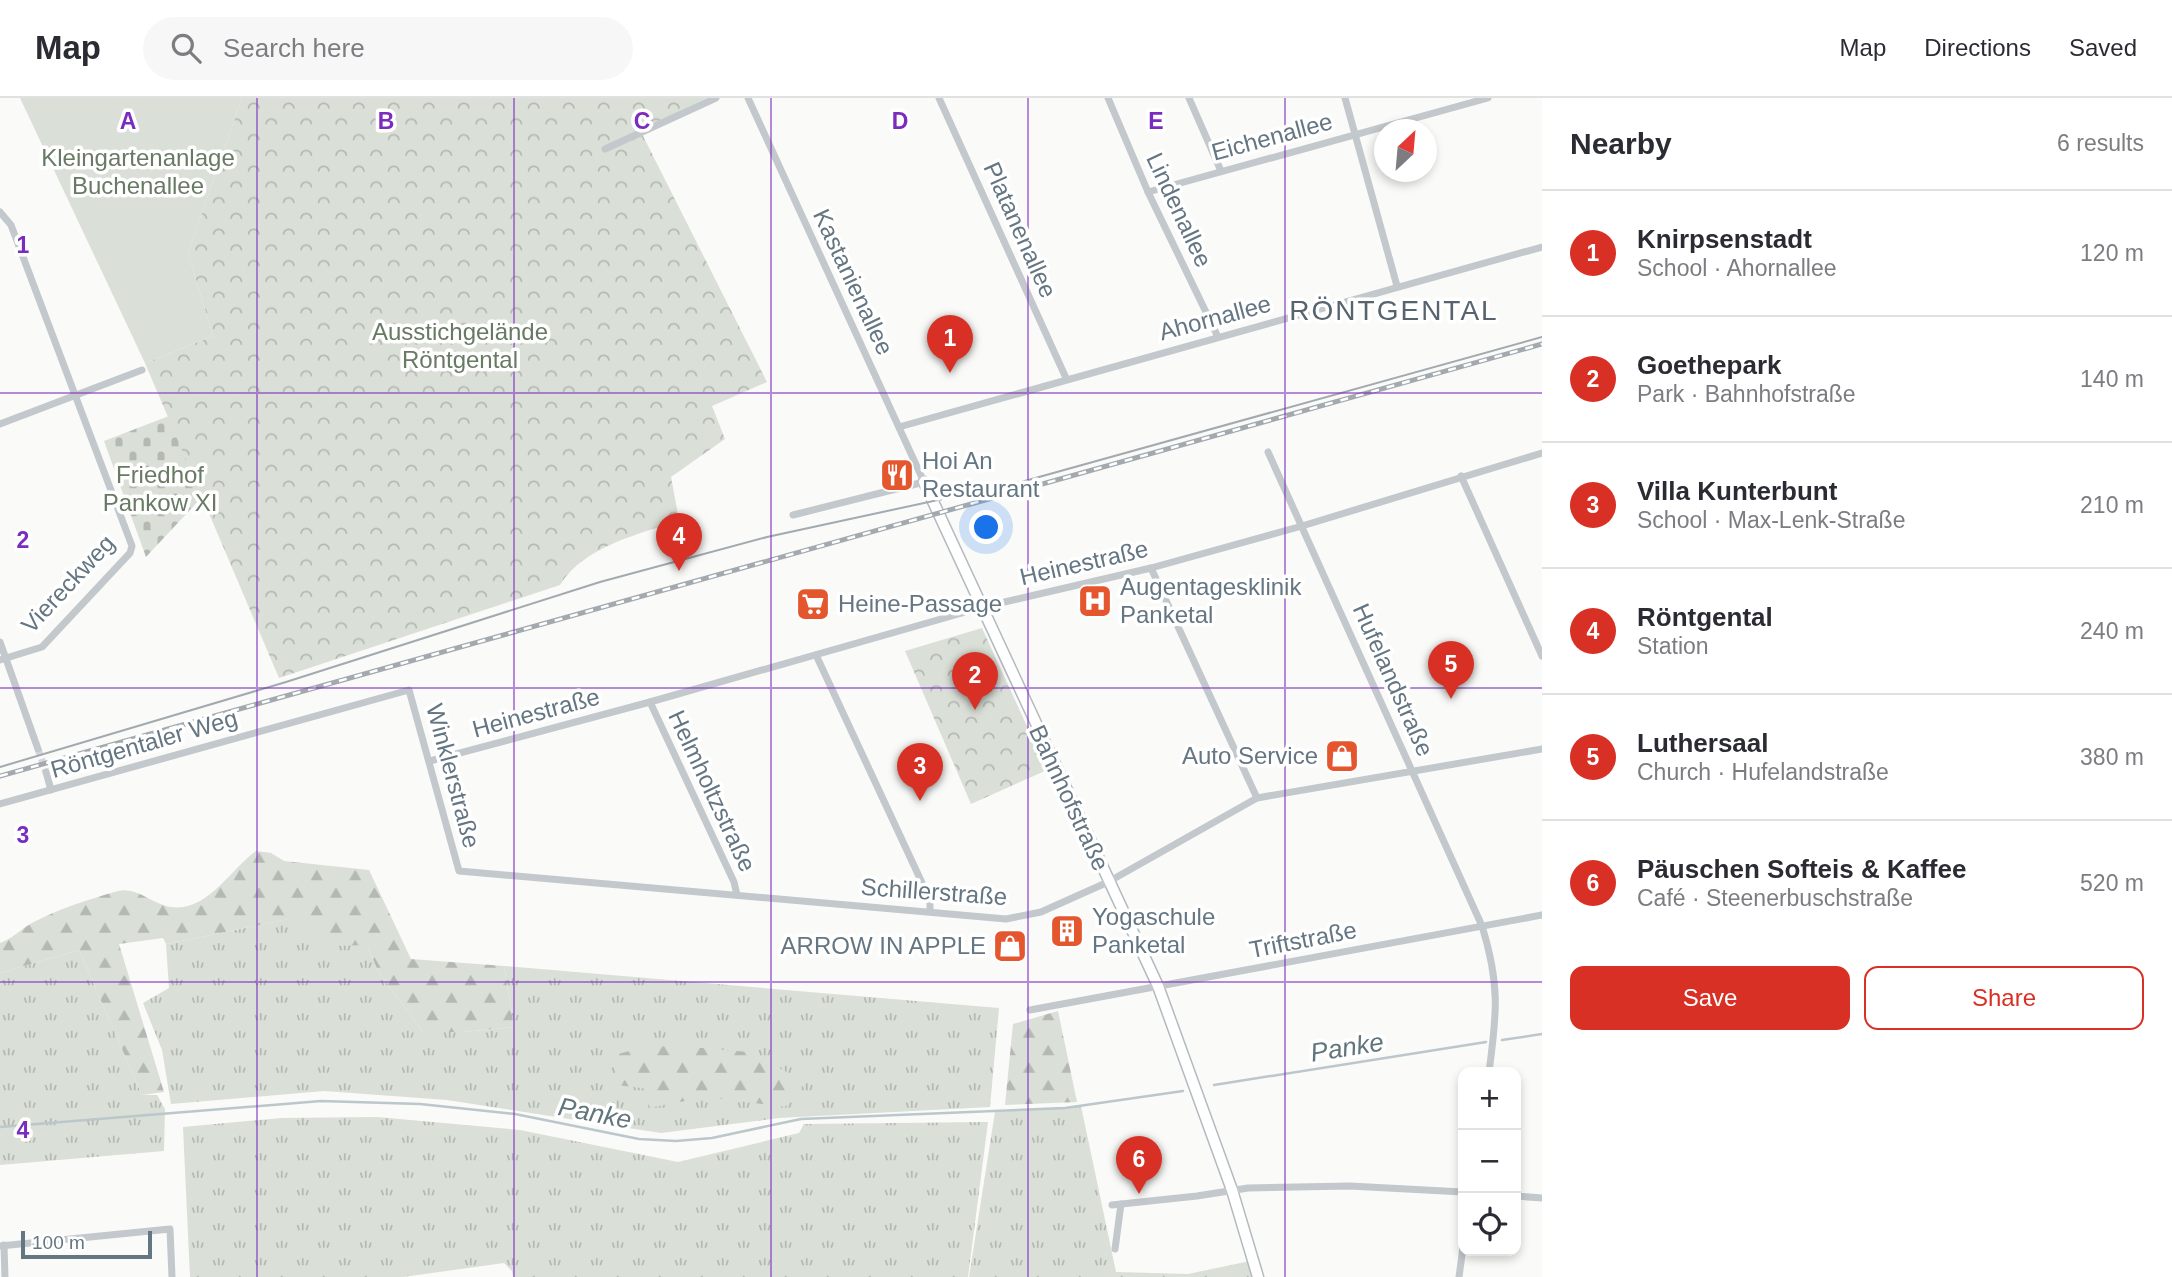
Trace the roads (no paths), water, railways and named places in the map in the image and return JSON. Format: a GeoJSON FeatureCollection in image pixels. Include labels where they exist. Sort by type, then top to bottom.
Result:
{"type":"FeatureCollection","features":[{"type":"Feature","properties":{"kind":"street"},"geometry":{"type":"LineString","coordinates":[[605,149],[716,98]]}},
{"type":"Feature","properties":{"kind":"street","name":"Kastanienallee"},"geometry":{"type":"LineString","coordinates":[[748,98],[924,482]]}},
{"type":"Feature","properties":{"kind":"street","name":"Platanenallee"},"geometry":{"type":"LineString","coordinates":[[939,98],[1066,379]]}},
{"type":"Feature","properties":{"kind":"street","name":"Lindenallee"},"geometry":{"type":"LineString","coordinates":[[1108,98],[1148,192],[1218,337]]}},
{"type":"Feature","properties":{"kind":"street"},"geometry":{"type":"LineString","coordinates":[[1189,98],[1221,171]]}},
{"type":"Feature","properties":{"kind":"street"},"geometry":{"type":"LineString","coordinates":[[1345,98],[1397,286]]}},
{"type":"Feature","properties":{"kind":"street","name":"Eichenallee"},"geometry":{"type":"LineString","coordinates":[[1148,192],[1488,98]]}},
{"type":"Feature","properties":{"kind":"street"},"geometry":{"type":"LineString","coordinates":[[0,212],[11,225],[77,395]]}},
{"type":"Feature","properties":{"kind":"street","name":"Ahornallee"},"geometry":{"type":"LineString","coordinates":[[899,427],[1542,247]]}},
{"type":"Feature","properties":{"kind":"street"},"geometry":{"type":"LineString","coordinates":[[0,424],[142,370]]}},
{"type":"Feature","properties":{"kind":"street","name":"Viereckweg"},"geometry":{"type":"LineString","coordinates":[[3,659],[42,648],[132,550],[77,395]]}},
{"type":"Feature","properties":{"kind":"street","name":"Hufelandstraße"},"geometry":{"type":"LineString","coordinates":[[1268,452],[1482,926],[1497,983],[1497,1008],[1490,1067]]}},
{"type":"Feature","properties":{"kind":"street","name":"Heinestraße"},"geometry":{"type":"LineString","coordinates":[[430,761],[650,702],[983,607],[1151,568],[1302,526],[1542,453]]}},
{"type":"Feature","properties":{"kind":"street"},"geometry":{"type":"LineString","coordinates":[[1461,476],[1542,656]]}},
{"type":"Feature","properties":{"kind":"street"},"geometry":{"type":"LineString","coordinates":[[793,516],[924,482]]}},
{"type":"Feature","properties":{"kind":"street","name":"Bahnhofstraße"},"geometry":{"type":"LineString","coordinates":[[924,482],[1158,986],[1232,1190],[1258,1277]]}},
{"type":"Feature","properties":{"kind":"street"},"geometry":{"type":"LineString","coordinates":[[1151,568],[1257,798]]}},
{"type":"Feature","properties":{"kind":"street"},"geometry":{"type":"LineString","coordinates":[[0,642],[3,659],[38,749]]}},
{"type":"Feature","properties":{"kind":"street"},"geometry":{"type":"LineString","coordinates":[[816,655],[930,900],[930,911]]}},
{"type":"Feature","properties":{"kind":"street","name":"Röntgentaler Weg"},"geometry":{"type":"LineString","coordinates":[[0,804],[409,690]]}},
{"type":"Feature","properties":{"kind":"street","name":"Winklerstraße"},"geometry":{"type":"LineString","coordinates":[[409,690],[459,871]]}},
{"type":"Feature","properties":{"kind":"street","name":"Helmholtzstraße"},"geometry":{"type":"LineString","coordinates":[[650,702],[734,882],[737,895]]}},
{"type":"Feature","properties":{"kind":"street","name":"Schillerstraße"},"geometry":{"type":"LineString","coordinates":[[459,871],[1023,918],[1108,881],[1257,798],[1542,749]]}},
{"type":"Feature","properties":{"kind":"street"},"geometry":{"type":"LineString","coordinates":[[46,772],[51,790]]}},
{"type":"Feature","properties":{"kind":"street","name":"Triftstraße"},"geometry":{"type":"LineString","coordinates":[[1030,1010],[1542,915]]}},
{"type":"Feature","properties":{"kind":"street"},"geometry":{"type":"LineString","coordinates":[[1112,1205],[1232,1190],[1350,1186],[1458,1192]]}},
{"type":"Feature","properties":{"kind":"street"},"geometry":{"type":"LineString","coordinates":[[1521,1196],[1542,1198]]}},
{"type":"Feature","properties":{"kind":"street"},"geometry":{"type":"LineString","coordinates":[[1115,1249],[1121,1204]]}},
{"type":"Feature","properties":{"kind":"street"},"geometry":{"type":"LineString","coordinates":[[5,1277],[2,1246],[170,1229],[172,1277]]}},
{"type":"Feature","properties":{"kind":"street"},"geometry":{"type":"LineString","coordinates":[[1459,1277],[1462,1256]]}},
{"type":"Feature","properties":{"kind":"waterway","name":"Panke"},"geometry":{"type":"LineString","coordinates":[[1502,1040],[1542,1034]]}},
{"type":"Feature","properties":{"kind":"waterway","name":"Panke"},"geometry":{"type":"LineString","coordinates":[[1214,1085],[1486,1042]]}},
{"type":"Feature","properties":{"kind":"waterway","name":"Panke"},"geometry":{"type":"LineString","coordinates":[[0,1127],[321,1101],[420,1104],[515,1114],[639,1139],[676,1141],[712,1138],[801,1119],[1065,1108],[1183,1091]]}},
{"type":"Feature","properties":{"kind":"tunnel"},"geometry":{"type":"LineString","coordinates":[[38,749],[46,772]]}},
{"type":"Feature","properties":{"kind":"tram line"},"geometry":{"type":"LineString","coordinates":[[0,767],[286,682],[600,582],[767,537],[1021,482],[1542,337]]}},
{"type":"Feature","properties":{"kind":"railway"},"geometry":{"type":"LineString","coordinates":[[0,776],[1542,344]]}},
{"type":"Feature","properties":{"kind":"place","name":"Knirpsenstadt"},"geometry":{"type":"Point","coordinates":[950,373]}},
{"type":"Feature","properties":{"kind":"place","name":"Hoi An Restaurant"},"geometry":{"type":"Point","coordinates":[897,475]}},
{"type":"Feature","properties":{"kind":"place","name":"Röntgental"},"geometry":{"type":"Point","coordinates":[679,571]}},
{"type":"Feature","properties":{"kind":"place","name":"Augentagesklinik Panketal"},"geometry":{"type":"Point","coordinates":[1095,601]}},
{"type":"Feature","properties":{"kind":"place","name":"Heine-Passage"},"geometry":{"type":"Point","coordinates":[813,604]}},
{"type":"Feature","properties":{"kind":"place","name":"Luthersaal"},"geometry":{"type":"Point","coordinates":[1451,699]}},
{"type":"Feature","properties":{"kind":"place","name":"Goethepark"},"geometry":{"type":"Point","coordinates":[975,710]}},
{"type":"Feature","properties":{"kind":"place","name":"Auto Service"},"geometry":{"type":"Point","coordinates":[1342,756]}},
{"type":"Feature","properties":{"kind":"place","name":"Villa Kunterbunt"},"geometry":{"type":"Point","coordinates":[920,801]}},
{"type":"Feature","properties":{"kind":"place","name":"Yogaschule Panketal"},"geometry":{"type":"Point","coordinates":[1067,931]}},
{"type":"Feature","properties":{"kind":"place","name":"ARROW IN APPLE"},"geometry":{"type":"Point","coordinates":[1010,946]}},
{"type":"Feature","properties":{"kind":"place","name":"Päuschen Softeis & Kaffee"},"geometry":{"type":"Point","coordinates":[1139,1194]}},
{"type":"Feature","properties":{"kind":"district","name":"RÖNTGENTAL"},"geometry":{"type":"Point","coordinates":[1394,310]}},
{"type":"Feature","properties":{"kind":"park label","name":"Kleingartenanlage Buchenallee"},"geometry":{"type":"Point","coordinates":[138,172]}},
{"type":"Feature","properties":{"kind":"park label","name":"Ausstichgelände Röntgental"},"geometry":{"type":"Point","coordinates":[460,346]}},
{"type":"Feature","properties":{"kind":"park label","name":"Friedhof Pankow XI"},"geometry":{"type":"Point","coordinates":[160,489]}}]}
